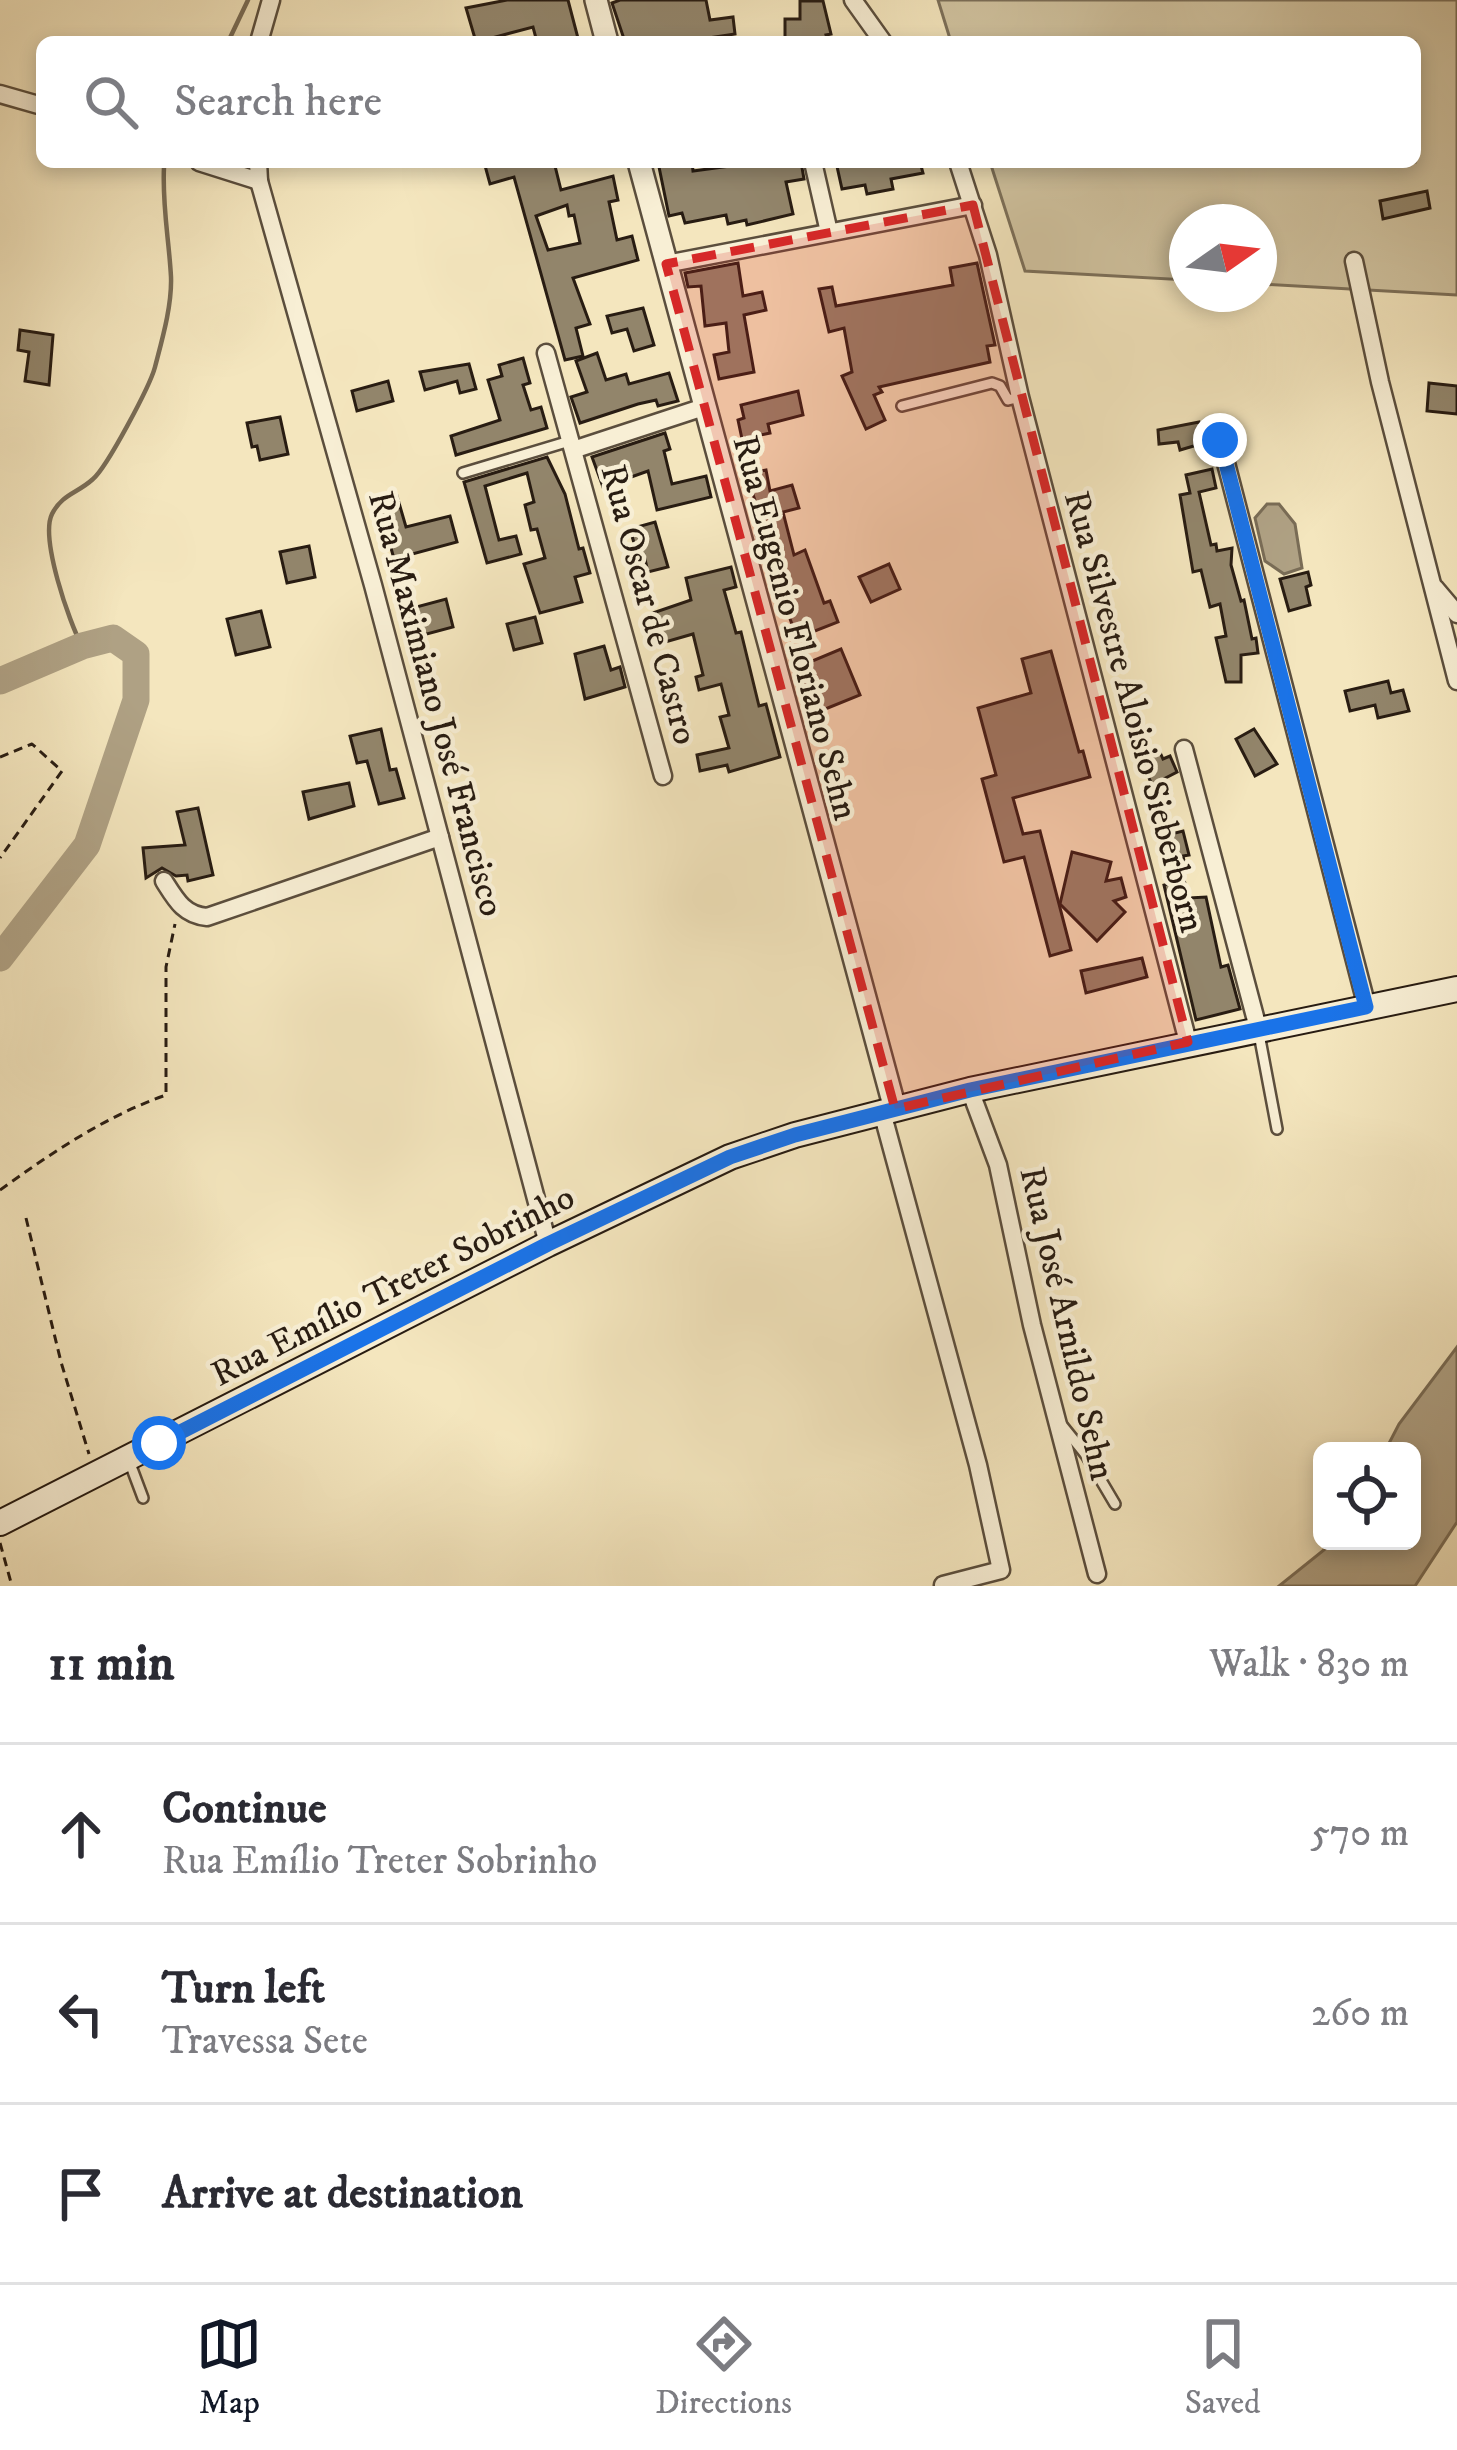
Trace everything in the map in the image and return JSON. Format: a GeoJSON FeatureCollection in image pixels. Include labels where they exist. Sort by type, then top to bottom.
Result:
{"type":"FeatureCollection","features":[{"type":"Feature","properties":{"kind":"main road","name":"Rua Emílio Treter Sobrinho"},"geometry":{"type":"LineString","coordinates":[[0,1522],[730,1157],[795,1135],[970,1090],[1457,989]]}},
{"type":"Feature","properties":{"kind":"street"},"geometry":{"type":"LineString","coordinates":[[261,36],[272,0]]}},
{"type":"Feature","properties":{"kind":"street"},"geometry":{"type":"LineString","coordinates":[[596,0],[605,36]]}},
{"type":"Feature","properties":{"kind":"street"},"geometry":{"type":"LineString","coordinates":[[853,0],[879,36]]}},
{"type":"Feature","properties":{"kind":"street"},"geometry":{"type":"LineString","coordinates":[[0,94],[36,104]]}},
{"type":"Feature","properties":{"kind":"street","name":"Rua Eugenio Floriano Sehn"},"geometry":{"type":"LineString","coordinates":[[641,168],[888,1110]]}},
{"type":"Feature","properties":{"kind":"street"},"geometry":{"type":"LineString","coordinates":[[814,168],[829,232]]}},
{"type":"Feature","properties":{"kind":"street","name":"Rua Silvestre Aloisio Sieberborn"},"geometry":{"type":"LineString","coordinates":[[960,168],[1187,1042]]}},
{"type":"Feature","properties":{"kind":"street","name":"Rua Maximiano José Francisco"},"geometry":{"type":"LineString","coordinates":[[259,172],[548,1244]]}},
{"type":"Feature","properties":{"kind":"street"},"geometry":{"type":"LineString","coordinates":[[666,264],[973,205]]}},
{"type":"Feature","properties":{"kind":"street"},"geometry":{"type":"LineString","coordinates":[[1354,261],[1457,682]]}},
{"type":"Feature","properties":{"kind":"street","name":"Rua Oscar de Castro"},"geometry":{"type":"LineString","coordinates":[[546,353],[663,776]]}},
{"type":"Feature","properties":{"kind":"street"},"geometry":{"type":"LineString","coordinates":[[574,445],[704,407]]}},
{"type":"Feature","properties":{"kind":"street"},"geometry":{"type":"LineString","coordinates":[[1220,440],[1366,1007]]}},
{"type":"Feature","properties":{"kind":"street"},"geometry":{"type":"LineString","coordinates":[[1431,582],[1457,614]]}},
{"type":"Feature","properties":{"kind":"street"},"geometry":{"type":"LineString","coordinates":[[1184,749],[1258,1028]]}},
{"type":"Feature","properties":{"kind":"street"},"geometry":{"type":"LineString","coordinates":[[164,881],[181,907],[192,916],[207,917],[440,837]]}},
{"type":"Feature","properties":{"kind":"street","name":"Rua José Arnildo Sehn"},"geometry":{"type":"LineString","coordinates":[[970,1090],[998,1165],[1097,1574]]}},
{"type":"Feature","properties":{"kind":"street"},"geometry":{"type":"LineString","coordinates":[[888,1110],[1001,1570],[944,1585]]}},
{"type":"Feature","properties":{"kind":"lane"},"geometry":{"type":"LineString","coordinates":[[902,406],[992,383],[1000,386],[1008,400],[1020,397]]}},
{"type":"Feature","properties":{"kind":"lane"},"geometry":{"type":"LineString","coordinates":[[463,472],[574,445]]}},
{"type":"Feature","properties":{"kind":"lane"},"geometry":{"type":"LineString","coordinates":[[1258,1028],[1277,1129]]}},
{"type":"Feature","properties":{"kind":"lane"},"geometry":{"type":"LineString","coordinates":[[1056,1418],[1086,1455],[1115,1504]]}},
{"type":"Feature","properties":{"kind":"lane"},"geometry":{"type":"LineString","coordinates":[[128,1458],[143,1498]]}},
{"type":"Feature","properties":{"kind":"path"},"geometry":{"type":"LineString","coordinates":[[0,757],[32,744],[62,771],[0,858]]}},
{"type":"Feature","properties":{"kind":"path"},"geometry":{"type":"LineString","coordinates":[[0,1190],[73,1137],[166,1095],[166,967],[181,907]]}},
{"type":"Feature","properties":{"kind":"path"},"geometry":{"type":"LineString","coordinates":[[26,1218],[95,1475]]}},
{"type":"Feature","properties":{"kind":"path"},"geometry":{"type":"LineString","coordinates":[[0,1541],[12,1586]]}},
{"type":"Feature","properties":{"kind":"highlighted area"},"geometry":{"type":"Polygon","coordinates":[[[973,205],[1188,1042],[895,1109],[666,264],[973,205]]]}},
{"type":"Feature","properties":{"kind":"shaded area"},"geometry":{"type":"Polygon","coordinates":[[[938,0],[1457,0],[1457,295],[1277,285],[1277,204],[1169,204],[1169,279],[1025,271],[992,168],[1421,168],[1421,36],[949,36],[938,0]]]}},
{"type":"Feature","properties":{"kind":"shaded area"},"geometry":{"type":"Polygon","coordinates":[[[1267,504],[1279,504],[1295,524],[1302,568],[1284,574],[1265,561],[1255,518],[1267,504]]]}},
{"type":"Feature","properties":{"kind":"shaded area"},"geometry":{"type":"Polygon","coordinates":[[[1457,1347],[1457,1522],[1415,1586],[1279,1586],[1324,1550],[1421,1550],[1421,1442],[1390,1442],[1457,1347]]]}},
{"type":"Feature","properties":{"kind":"building"},"geometry":{"type":"Polygon","coordinates":[[[507,0],[568,0],[577,36],[535,36],[533,27],[499,36],[474,36],[466,8],[507,0]]]}},
{"type":"Feature","properties":{"kind":"building"},"geometry":{"type":"Polygon","coordinates":[[[706,0],[710,20],[733,17],[735,34],[623,36],[612,3],[706,0]]]}},
{"type":"Feature","properties":{"kind":"building"},"geometry":{"type":"Polygon","coordinates":[[[800,1],[823,1],[831,34],[785,36],[785,19],[800,19],[800,1]]]}},
{"type":"Feature","properties":{"kind":"building"},"geometry":{"type":"Polygon","coordinates":[[[486,168],[556,168],[561,190],[613,176],[618,200],[609,202],[617,240],[632,236],[638,260],[573,278],[590,324],[576,328],[583,356],[565,360],[514,177],[490,184],[486,168]],[[567,205],[536,216],[548,250],[580,243],[574,215],[569,216],[567,205]]]}},
{"type":"Feature","properties":{"kind":"building"},"geometry":{"type":"Polygon","coordinates":[[[659,168],[802,168],[804,179],[786,182],[793,214],[747,225],[746,220],[728,224],[726,215],[685,223],[682,213],[669,216],[659,168]]]}},
{"type":"Feature","properties":{"kind":"building"},"geometry":{"type":"Polygon","coordinates":[[[837,168],[922,168],[923,173],[891,179],[893,189],[867,194],[865,185],[842,189],[837,168]]]}},
{"type":"Feature","properties":{"kind":"building"},"geometry":{"type":"Polygon","coordinates":[[[1427,191],[1430,208],[1383,219],[1380,201],[1427,191]]]}},
{"type":"Feature","properties":{"kind":"building"},"geometry":{"type":"Polygon","coordinates":[[[738,263],[743,296],[762,292],[766,310],[744,315],[754,372],[719,379],[714,355],[729,352],[726,323],[705,326],[701,286],[688,287],[685,273],[738,263]]]}},
{"type":"Feature","properties":{"kind":"building"},"geometry":{"type":"Polygon","coordinates":[[[977,263],[995,345],[987,346],[990,362],[879,387],[882,392],[874,395],[885,420],[866,429],[842,376],[852,372],[844,328],[829,332],[819,289],[832,287],[836,306],[953,285],[950,268],[977,263]]]}},
{"type":"Feature","properties":{"kind":"building"},"geometry":{"type":"Polygon","coordinates":[[[643,308],[654,345],[634,351],[627,329],[612,333],[607,316],[643,308]]]}},
{"type":"Feature","properties":{"kind":"building"},"geometry":{"type":"Polygon","coordinates":[[[20,330],[53,335],[49,385],[25,381],[29,352],[18,350],[20,330]]]}},
{"type":"Feature","properties":{"kind":"building"},"geometry":{"type":"Polygon","coordinates":[[[597,353],[606,380],[626,374],[629,384],[669,373],[678,401],[638,404],[580,423],[571,397],[587,392],[576,361],[597,353]]]}},
{"type":"Feature","properties":{"kind":"building"},"geometry":{"type":"Polygon","coordinates":[[[523,358],[530,383],[523,385],[531,410],[541,407],[547,428],[456,455],[451,436],[500,420],[488,380],[502,376],[499,365],[523,358]]]}},
{"type":"Feature","properties":{"kind":"building"},"geometry":{"type":"Polygon","coordinates":[[[469,364],[476,389],[460,393],[457,381],[425,390],[420,372],[469,364]]]}},
{"type":"Feature","properties":{"kind":"building"},"geometry":{"type":"Polygon","coordinates":[[[388,381],[393,401],[357,411],[352,391],[388,381]]]}},
{"type":"Feature","properties":{"kind":"building"},"geometry":{"type":"Polygon","coordinates":[[[1429,383],[1457,386],[1457,414],[1427,411],[1429,383]]]}},
{"type":"Feature","properties":{"kind":"building"},"geometry":{"type":"Polygon","coordinates":[[[798,391],[803,415],[768,424],[770,433],[742,439],[741,405],[798,391]]]}},
{"type":"Feature","properties":{"kind":"building"},"geometry":{"type":"Polygon","coordinates":[[[280,417],[288,454],[260,460],[247,423],[280,417]]]}},
{"type":"Feature","properties":{"kind":"building"},"geometry":{"type":"Polygon","coordinates":[[[1199,422],[1204,443],[1180,450],[1178,442],[1159,444],[1158,430],[1199,422]]]}},
{"type":"Feature","properties":{"kind":"building"},"geometry":{"type":"Polygon","coordinates":[[[665,433],[672,484],[706,476],[711,497],[657,510],[648,471],[603,487],[592,457],[665,433]]]}},
{"type":"Feature","properties":{"kind":"building"},"geometry":{"type":"Polygon","coordinates":[[[547,457],[565,494],[590,573],[575,577],[582,602],[540,613],[524,564],[545,558],[525,505],[534,502],[527,473],[485,486],[499,540],[516,536],[521,554],[487,563],[464,482],[547,457]]]}},
{"type":"Feature","properties":{"kind":"building"},"geometry":{"type":"Polygon","coordinates":[[[1212,469],[1216,488],[1199,492],[1211,545],[1216,544],[1217,551],[1232,548],[1231,565],[1252,639],[1256,638],[1258,653],[1241,655],[1241,682],[1226,682],[1216,638],[1226,636],[1220,604],[1210,607],[1201,570],[1193,572],[1180,495],[1190,493],[1186,475],[1212,469]]]}},
{"type":"Feature","properties":{"kind":"building"},"geometry":{"type":"Polygon","coordinates":[[[766,470],[770,491],[792,485],[799,508],[783,512],[794,555],[805,550],[824,603],[830,601],[838,622],[797,638],[792,614],[756,535],[766,533],[746,474],[766,470]]]}},
{"type":"Feature","properties":{"kind":"building"},"geometry":{"type":"Polygon","coordinates":[[[397,496],[406,527],[450,516],[457,542],[394,559],[383,519],[377,520],[372,502],[397,496]]]}},
{"type":"Feature","properties":{"kind":"building"},"geometry":{"type":"Polygon","coordinates":[[[655,522],[668,567],[648,572],[630,529],[655,522]]]}},
{"type":"Feature","properties":{"kind":"building"},"geometry":{"type":"Polygon","coordinates":[[[309,546],[315,577],[287,583],[280,552],[309,546]]]}},
{"type":"Feature","properties":{"kind":"building"},"geometry":{"type":"Polygon","coordinates":[[[889,564],[900,589],[871,602],[859,577],[889,564]]]}},
{"type":"Feature","properties":{"kind":"building"},"geometry":{"type":"Polygon","coordinates":[[[731,567],[736,587],[724,590],[736,633],[741,632],[759,706],[766,704],[780,757],[729,772],[727,765],[700,771],[697,755],[729,748],[720,717],[729,715],[721,684],[699,690],[696,677],[703,675],[693,634],[655,645],[647,615],[691,600],[686,578],[731,567]]]}},
{"type":"Feature","properties":{"kind":"building"},"geometry":{"type":"Polygon","coordinates":[[[1308,572],[1310,605],[1289,611],[1280,579],[1308,572]]]}},
{"type":"Feature","properties":{"kind":"building"},"geometry":{"type":"Polygon","coordinates":[[[446,599],[453,627],[412,638],[405,610],[446,599]]]}},
{"type":"Feature","properties":{"kind":"building"},"geometry":{"type":"Polygon","coordinates":[[[261,611],[270,647],[236,655],[227,619],[261,611]]]}},
{"type":"Feature","properties":{"kind":"building"},"geometry":{"type":"Polygon","coordinates":[[[535,617],[542,643],[514,650],[507,624],[535,617]]]}},
{"type":"Feature","properties":{"kind":"building"},"geometry":{"type":"Polygon","coordinates":[[[604,646],[611,670],[620,667],[625,687],[585,699],[575,654],[604,646]]]}},
{"type":"Feature","properties":{"kind":"building"},"geometry":{"type":"Polygon","coordinates":[[[841,649],[860,695],[813,714],[793,669],[841,649]]]}},
{"type":"Feature","properties":{"kind":"building"},"geometry":{"type":"Polygon","coordinates":[[[1051,651],[1090,777],[1013,798],[1023,834],[1040,831],[1071,950],[1050,956],[1024,857],[1004,862],[982,779],[996,775],[978,708],[1031,693],[1022,659],[1051,651]]]}},
{"type":"Feature","properties":{"kind":"building"},"geometry":{"type":"Polygon","coordinates":[[[1388,681],[1391,693],[1403,690],[1409,711],[1378,718],[1375,705],[1350,711],[1345,691],[1388,681]]]}},
{"type":"Feature","properties":{"kind":"building"},"geometry":{"type":"Polygon","coordinates":[[[381,729],[390,770],[396,769],[404,798],[379,804],[367,761],[357,763],[350,736],[381,729]]]}},
{"type":"Feature","properties":{"kind":"building"},"geometry":{"type":"Polygon","coordinates":[[[1254,729],[1277,764],[1255,776],[1236,739],[1254,729]]]}},
{"type":"Feature","properties":{"kind":"building"},"geometry":{"type":"Polygon","coordinates":[[[1159,750],[1163,759],[1170,756],[1177,772],[1152,785],[1141,759],[1159,750]]]}},
{"type":"Feature","properties":{"kind":"building"},"geometry":{"type":"Polygon","coordinates":[[[349,783],[354,806],[309,819],[303,792],[349,783]]]}},
{"type":"Feature","properties":{"kind":"building"},"geometry":{"type":"Polygon","coordinates":[[[198,808],[213,875],[188,881],[187,875],[176,876],[162,868],[146,878],[143,848],[185,845],[177,812],[198,808]]]}},
{"type":"Feature","properties":{"kind":"building"},"geometry":{"type":"Polygon","coordinates":[[[1183,831],[1189,855],[1183,856],[1186,871],[1173,875],[1159,837],[1183,831]]]}},
{"type":"Feature","properties":{"kind":"building"},"geometry":{"type":"Polygon","coordinates":[[[1072,852],[1111,862],[1106,881],[1121,878],[1126,897],[1114,901],[1125,912],[1097,941],[1060,904],[1072,852]]]}},
{"type":"Feature","properties":{"kind":"building"},"geometry":{"type":"Polygon","coordinates":[[[1184,880],[1189,898],[1206,897],[1221,967],[1228,965],[1240,1009],[1196,1020],[1164,885],[1184,880]]]}},
{"type":"Feature","properties":{"kind":"building"},"geometry":{"type":"Polygon","coordinates":[[[1142,958],[1147,977],[1086,993],[1081,971],[1142,958]]]}},
{"type":"Feature","properties":{"kind":"waterway"},"geometry":{"type":"LineString","coordinates":[[231,36],[248,0]]}},
{"type":"Feature","properties":{"kind":"waterway"},"geometry":{"type":"LineString","coordinates":[[82,646],[58,580],[49,526],[61,502],[93,479],[108,459],[155,367],[171,288],[164,168]]}},
{"type":"Feature","properties":{"kind":"waterway"},"geometry":{"type":"LineString","coordinates":[[0,681],[113,638],[136,654],[136,700],[87,845],[0,958]]}},
{"type":"Feature","properties":{"kind":"route"},"geometry":{"type":"LineString","coordinates":[[159,1443],[548,1244],[730,1157],[795,1135],[970,1090],[1366,1007],[1220,440]]}}]}
